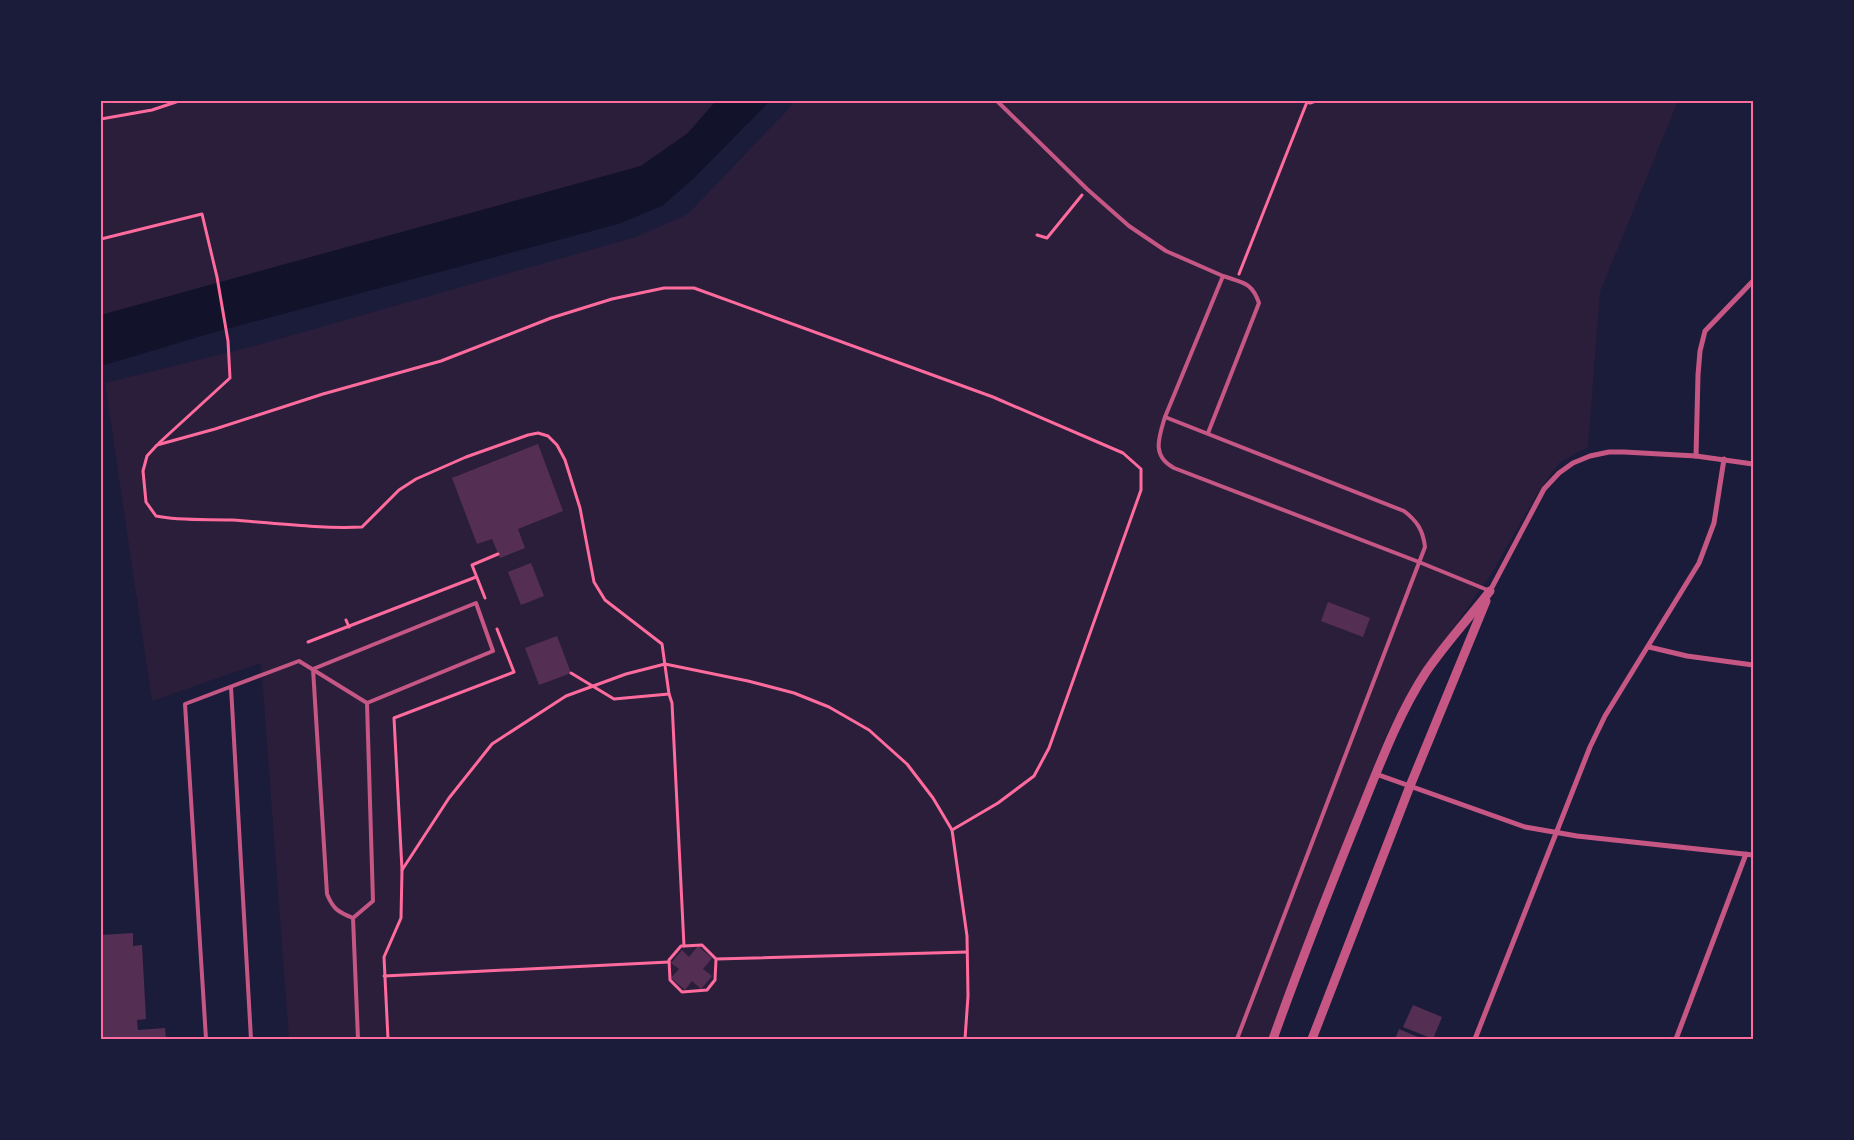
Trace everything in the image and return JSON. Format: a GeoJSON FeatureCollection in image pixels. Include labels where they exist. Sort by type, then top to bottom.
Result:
{"type":"FeatureCollection","features":[{"type":"Feature","properties":{"kind":"street"},"geometry":{"type":"LineString","coordinates":[[1696,456],[1698,375],[1700,351],[1705,331],[1753,281]]}},
{"type":"Feature","properties":{"kind":"street"},"geometry":{"type":"LineString","coordinates":[[1312,1039],[1410,786],[1490,591],[1544,489],[1559,473],[1573,464],[1590,456],[1609,452],[1696,456],[1753,464]]}},
{"type":"Feature","properties":{"kind":"street"},"geometry":{"type":"LineString","coordinates":[[1475,1039],[1590,747],[1605,716],[1649,647],[1707,543],[1714,523],[1724,459]]}},
{"type":"Feature","properties":{"kind":"street"},"geometry":{"type":"LineString","coordinates":[[1273,1039],[1292,984],[1376,774],[1405,710],[1426,672],[1490,591]]}},
{"type":"Feature","properties":{"kind":"street"},"geometry":{"type":"LineString","coordinates":[[1649,647],[1687,656],[1753,665]]}},
{"type":"Feature","properties":{"kind":"street"},"geometry":{"type":"LineString","coordinates":[[1376,774],[1525,827],[1555,833],[1753,855]]}},
{"type":"Feature","properties":{"kind":"street"},"geometry":{"type":"LineString","coordinates":[[1676,1039],[1746,854]]}},
{"type":"Feature","properties":{"kind":"lane"},"geometry":{"type":"LineString","coordinates":[[997,101],[1087,189],[1129,226],[1166,251],[1246,284],[1255,292],[1259,303],[1208,433]]}},
{"type":"Feature","properties":{"kind":"lane"},"geometry":{"type":"LineString","coordinates":[[1223,276],[1165,417],[1158,441],[1160,453],[1166,464],[1490,591]]}},
{"type":"Feature","properties":{"kind":"lane"},"geometry":{"type":"LineString","coordinates":[[1165,417],[1404,511],[1416,521],[1424,535],[1426,546],[1237,1039]]}},
{"type":"Feature","properties":{"kind":"lane"},"geometry":{"type":"LineString","coordinates":[[313,670],[476,603],[493,651],[367,703]]}},
{"type":"Feature","properties":{"kind":"lane"},"geometry":{"type":"LineString","coordinates":[[206,1039],[184,704],[299,661],[367,703]]}},
{"type":"Feature","properties":{"kind":"lane"},"geometry":{"type":"LineString","coordinates":[[313,670],[327,894],[331,905],[342,914],[353,918]]}},
{"type":"Feature","properties":{"kind":"lane"},"geometry":{"type":"LineString","coordinates":[[231,687],[251,1039]]}},
{"type":"Feature","properties":{"kind":"lane"},"geometry":{"type":"LineString","coordinates":[[353,918],[373,901],[367,703]]}},
{"type":"Feature","properties":{"kind":"lane"},"geometry":{"type":"LineString","coordinates":[[353,918],[358,1039]]}},
{"type":"Feature","properties":{"kind":"path"},"geometry":{"type":"LineString","coordinates":[[101,119],[152,110],[179,101]]}},
{"type":"Feature","properties":{"kind":"path"},"geometry":{"type":"LineString","coordinates":[[1237,281],[1306,102],[1316,101]]}},
{"type":"Feature","properties":{"kind":"path"},"geometry":{"type":"LineString","coordinates":[[1037,235],[1047,238],[1087,189]]}},
{"type":"Feature","properties":{"kind":"path"},"geometry":{"type":"LineString","coordinates":[[101,239],[202,214],[217,276],[228,342],[230,378],[147,456],[143,471],[146,502],[156,516],[171,519],[196,518],[338,528],[362,527],[399,490],[416,479],[450,464],[538,433],[548,436],[556,445],[565,460],[580,508],[594,582],[605,600],[631,618],[662,644],[668,694],[672,703],[684,946]]}},
{"type":"Feature","properties":{"kind":"path"},"geometry":{"type":"LineString","coordinates":[[157,445],[215,429],[324,394],[441,361],[551,318],[612,299],[664,288],[682,287],[694,288],[993,397],[1123,452],[1141,469],[1141,490],[1049,748],[1034,776],[998,803],[952,830]]}},
{"type":"Feature","properties":{"kind":"path"},"geometry":{"type":"LineString","coordinates":[[487,603],[472,565],[498,554]]}},
{"type":"Feature","properties":{"kind":"path"},"geometry":{"type":"LineString","coordinates":[[308,642],[476,577]]}},
{"type":"Feature","properties":{"kind":"path"},"geometry":{"type":"LineString","coordinates":[[346,620],[349,627]]}},
{"type":"Feature","properties":{"kind":"path"},"geometry":{"type":"LineString","coordinates":[[388,1039],[384,957],[401,918],[402,870],[394,718],[514,672],[497,629]]}},
{"type":"Feature","properties":{"kind":"path"},"geometry":{"type":"LineString","coordinates":[[402,870],[449,798],[492,744],[566,696],[626,674],[665,664],[748,681],[794,693],[829,706],[869,730],[907,764],[933,798],[952,830],[960,880],[967,952],[968,996],[965,1039]]}},
{"type":"Feature","properties":{"kind":"path"},"geometry":{"type":"LineString","coordinates":[[571,673],[614,700],[668,694]]}},
{"type":"Feature","properties":{"kind":"path"},"geometry":{"type":"LineString","coordinates":[[702,945],[716,959],[716,980],[707,990],[682,992],[670,980],[669,960],[681,946],[702,945]]}},
{"type":"Feature","properties":{"kind":"path"},"geometry":{"type":"LineString","coordinates":[[716,959],[967,952]]}},
{"type":"Feature","properties":{"kind":"path"},"geometry":{"type":"LineString","coordinates":[[384,976],[669,962]]}},
{"type":"Feature","properties":{"kind":"shaded area"},"geometry":{"type":"Polygon","coordinates":[[[101,101],[716,101],[688,133],[641,166],[101,315],[101,101]]]}},
{"type":"Feature","properties":{"kind":"shaded area"},"geometry":{"type":"Polygon","coordinates":[[[716,101],[770,101],[693,179],[662,206],[618,224],[208,334],[101,366],[101,315],[641,166],[688,133],[716,101]]]}},
{"type":"Feature","properties":{"kind":"shaded area"},"geometry":{"type":"Polygon","coordinates":[[[796,101],[1678,101],[1600,292],[1588,447],[1559,463],[1537,494],[1492,573],[1418,678],[1387,733],[1268,1039],[289,1039],[261,663],[152,701],[105,383],[258,345],[636,237],[688,214],[796,101]]]}},
{"type":"Feature","properties":{"kind":"building"},"geometry":{"type":"Polygon","coordinates":[[[538,444],[563,511],[518,529],[525,548],[500,558],[492,539],[477,544],[452,478],[538,444]]]}},
{"type":"Feature","properties":{"kind":"building"},"geometry":{"type":"Polygon","coordinates":[[[531,563],[544,596],[521,605],[508,572],[531,563]]]}},
{"type":"Feature","properties":{"kind":"building"},"geometry":{"type":"Polygon","coordinates":[[[1328,602],[1370,618],[1363,637],[1321,621],[1328,602]]]}},
{"type":"Feature","properties":{"kind":"building"},"geometry":{"type":"Polygon","coordinates":[[[557,636],[571,673],[539,685],[525,648],[557,636]]]}},
{"type":"Feature","properties":{"kind":"building"},"geometry":{"type":"Polygon","coordinates":[[[133,933],[133,946],[142,945],[146,1019],[137,1020],[138,1030],[165,1028],[166,1039],[101,1039],[101,935],[133,933]]]}},
{"type":"Feature","properties":{"kind":"building"},"geometry":{"type":"Polygon","coordinates":[[[698,946],[712,958],[703,969],[712,976],[701,989],[692,981],[685,990],[671,978],[679,969],[671,963],[682,950],[689,957],[698,946]]]}},
{"type":"Feature","properties":{"kind":"building"},"geometry":{"type":"Polygon","coordinates":[[[1413,1005],[1442,1017],[1433,1039],[1403,1027],[1413,1005]]]}},
{"type":"Feature","properties":{"kind":"building"},"geometry":{"type":"Polygon","coordinates":[[[1399,1029],[1423,1039],[1395,1039],[1399,1029]]]}}]}
